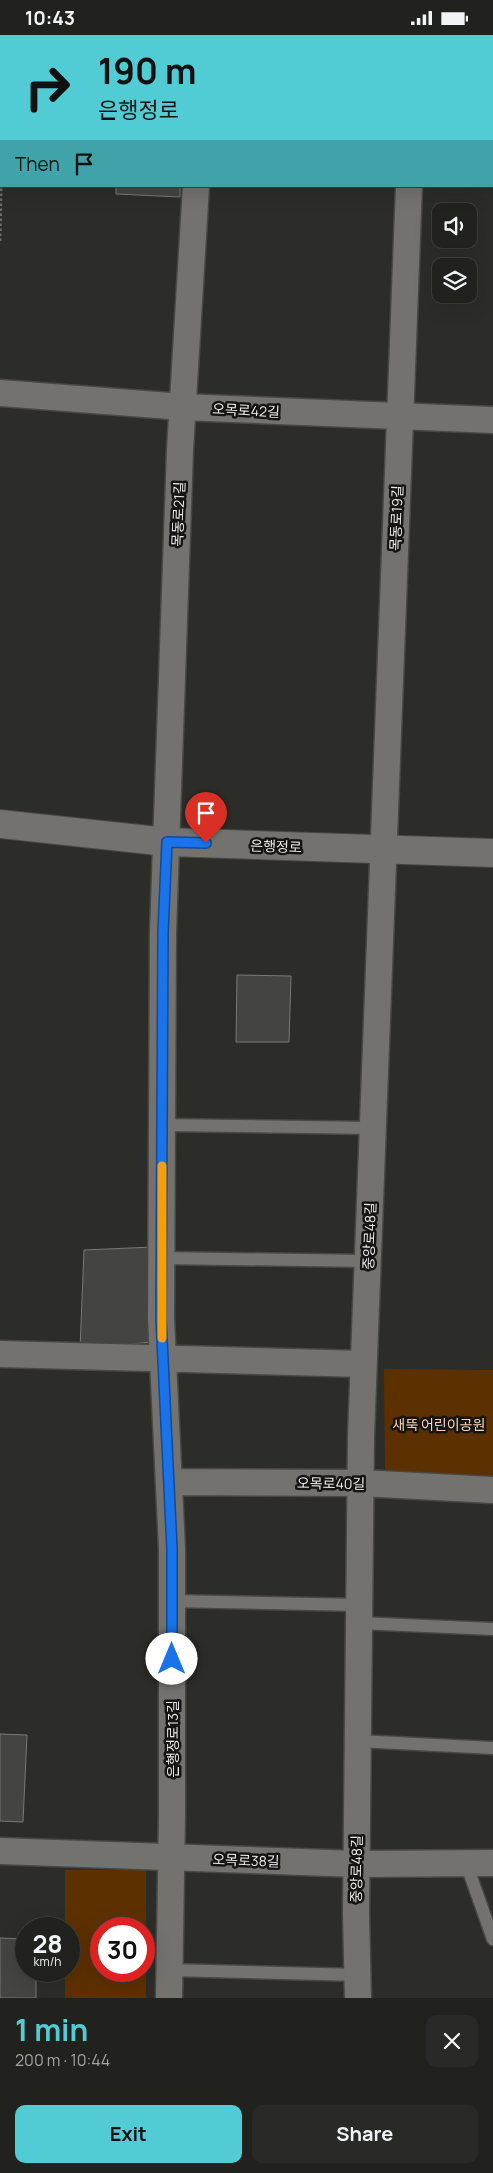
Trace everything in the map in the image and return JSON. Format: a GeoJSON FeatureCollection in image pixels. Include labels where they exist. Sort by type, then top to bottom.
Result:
{"type":"FeatureCollection","features":[{"type":"Feature","properties":{"kind":"street","name":"목동로21길"},"geometry":{"type":"LineString","coordinates":[[167,842],[183,407],[196,187]]}},
{"type":"Feature","properties":{"kind":"street","name":"목동로19길"},"geometry":{"type":"LineString","coordinates":[[384,849],[409,187]]}},
{"type":"Feature","properties":{"kind":"street","name":"오목로42길"},"geometry":{"type":"LineString","coordinates":[[0,393],[183,407],[493,420]]}},
{"type":"Feature","properties":{"kind":"street","name":"은행정로"},"geometry":{"type":"LineString","coordinates":[[0,824],[167,842],[493,853]]}},
{"type":"Feature","properties":{"kind":"street","name":"은행정로13길"},"geometry":{"type":"LineString","coordinates":[[167,842],[163,932],[161,1258],[172,1601],[169,1998]]}},
{"type":"Feature","properties":{"kind":"street","name":"중앙로48길"},"geometry":{"type":"LineString","coordinates":[[358,1987],[356,1864],[360,1483],[384,849]]}},
{"type":"Feature","properties":{"kind":"street"},"geometry":{"type":"LineString","coordinates":[[0,1354],[163,1360],[364,1364]]}},
{"type":"Feature","properties":{"kind":"street","name":"오목로40길"},"geometry":{"type":"LineString","coordinates":[[169,1482],[360,1483],[493,1490]]}},
{"type":"Feature","properties":{"kind":"street","name":"오목로38길"},"geometry":{"type":"LineString","coordinates":[[0,1851],[356,1864],[493,1863]]}},
{"type":"Feature","properties":{"kind":"lane"},"geometry":{"type":"LineString","coordinates":[[162,1125],[373,1128]]}},
{"type":"Feature","properties":{"kind":"lane"},"geometry":{"type":"LineString","coordinates":[[161,1258],[368,1261]]}},
{"type":"Feature","properties":{"kind":"lane"},"geometry":{"type":"LineString","coordinates":[[172,1601],[359,1614],[493,1629]]}},
{"type":"Feature","properties":{"kind":"lane"},"geometry":{"type":"LineString","coordinates":[[358,1741],[493,1748]]}},
{"type":"Feature","properties":{"kind":"lane"},"geometry":{"type":"LineString","coordinates":[[466,1863],[493,1939]]}},
{"type":"Feature","properties":{"kind":"lane"},"geometry":{"type":"LineString","coordinates":[[169,1969],[358,1987]]}},
{"type":"Feature","properties":{"kind":"path"},"geometry":{"type":"LineString","coordinates":[[0,241],[1,187]]}},
{"type":"Feature","properties":{"kind":"green space","name":"새뚝 어린이공원"},"geometry":{"type":"Polygon","coordinates":[[[384,1369],[493,1370],[493,1480],[385,1476],[384,1369]]]}},
{"type":"Feature","properties":{"kind":"green space"},"geometry":{"type":"Polygon","coordinates":[[[65,1870],[146,1870],[146,1917],[90,1917],[90,1982],[146,1982],[146,1998],[65,1998],[65,1982],[80,1982],[80,1917],[65,1917],[65,1870]]]}},
{"type":"Feature","properties":{"kind":"building"},"geometry":{"type":"Polygon","coordinates":[[[116,187],[180,187],[180,197],[116,194],[116,187]]]}},
{"type":"Feature","properties":{"kind":"building"},"geometry":{"type":"Polygon","coordinates":[[[237,975],[291,976],[289,1042],[236,1042],[237,975]]]}},
{"type":"Feature","properties":{"kind":"building"},"geometry":{"type":"Polygon","coordinates":[[[153,1247],[152,1342],[80,1349],[84,1250],[153,1247]]]}},
{"type":"Feature","properties":{"kind":"building"},"geometry":{"type":"Polygon","coordinates":[[[0,1734],[27,1735],[23,1822],[0,1821],[0,1734]]]}},
{"type":"Feature","properties":{"kind":"building"},"geometry":{"type":"Polygon","coordinates":[[[0,1938],[15,1939],[15,1982],[36,1982],[36,1998],[0,1998],[0,1938]]]}},
{"type":"Feature","properties":{"kind":"slow traffic"},"geometry":{"type":"LineString","coordinates":[[162,1166],[162,1338]]}},
{"type":"Feature","properties":{"kind":"route"},"geometry":{"type":"LineString","coordinates":[[172,1659],[172,1549],[161,1318],[163,932],[167,842],[206,843]]}}]}
